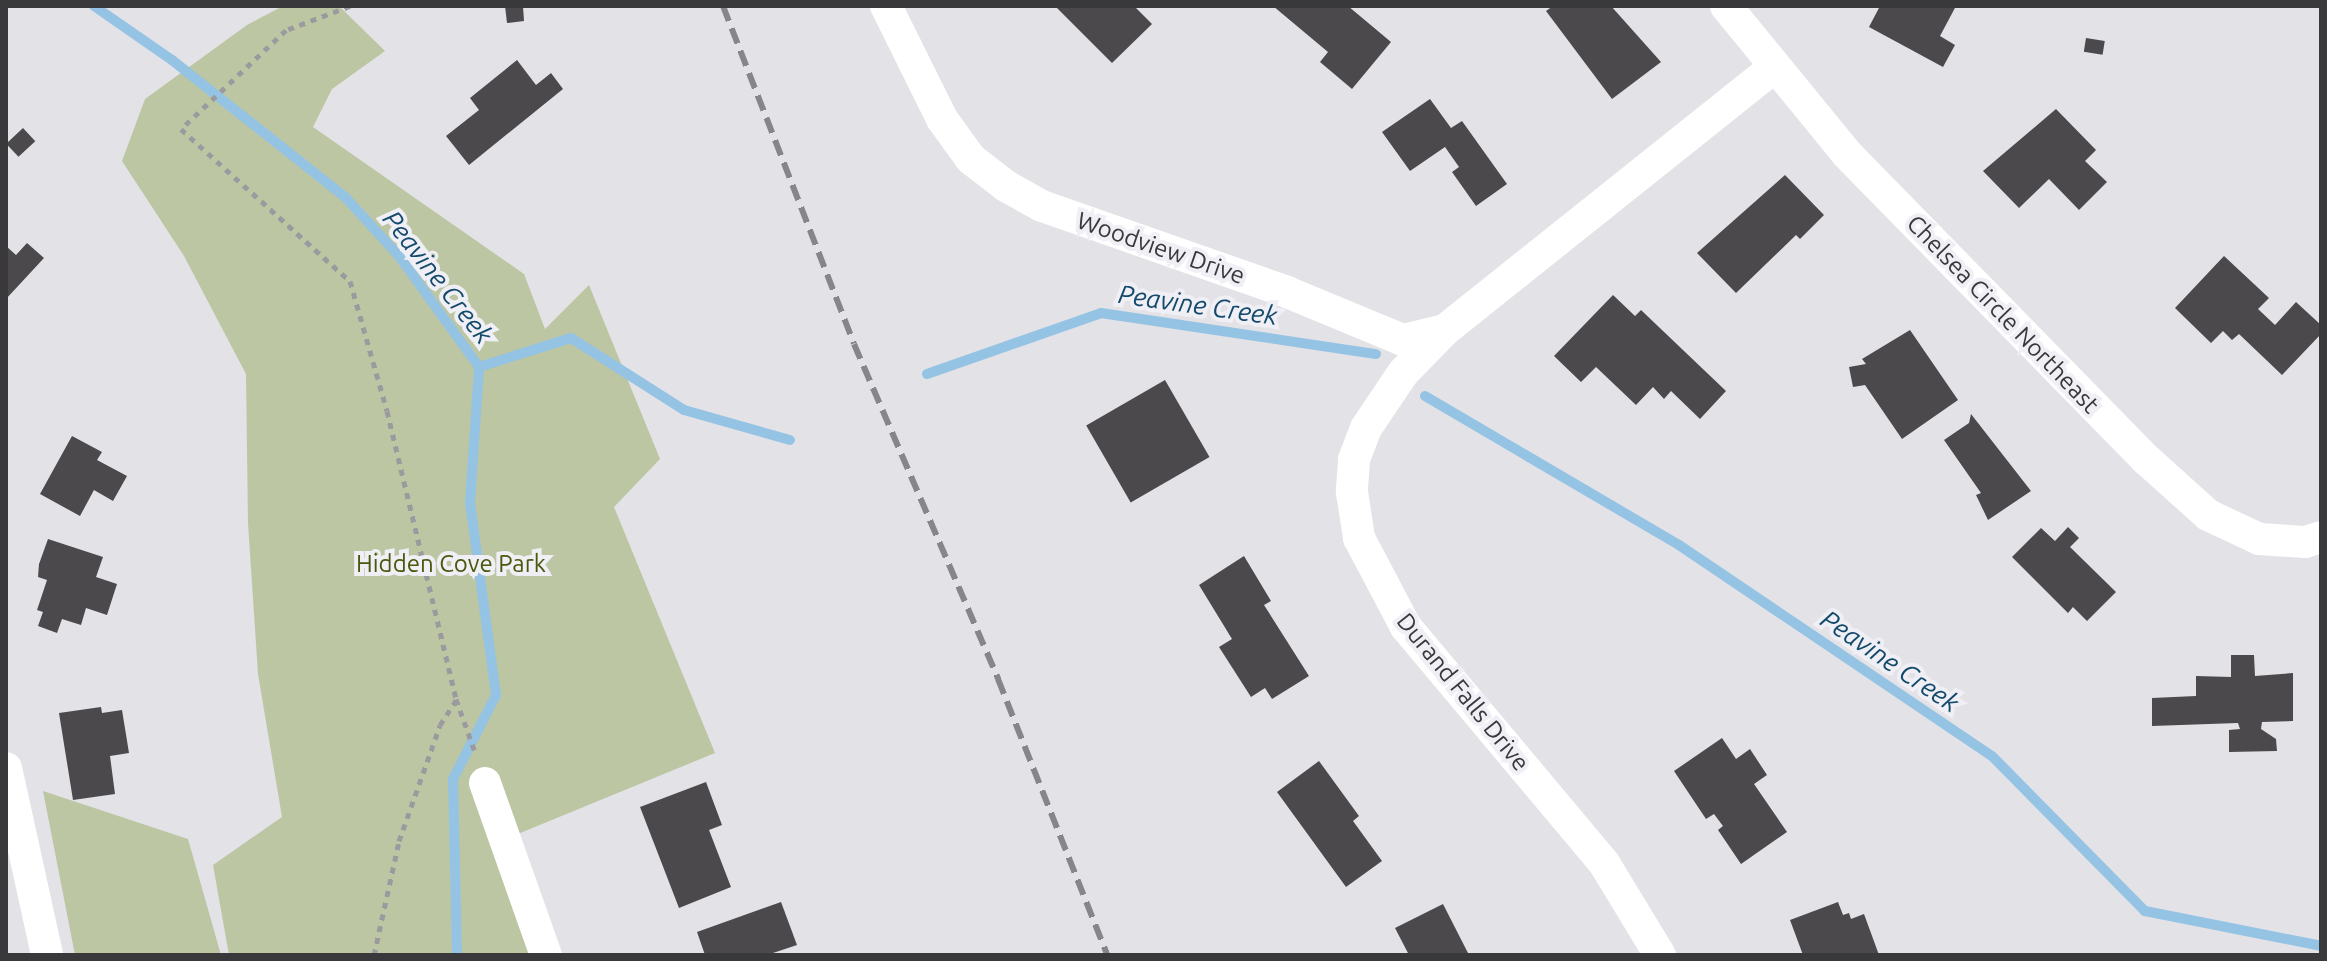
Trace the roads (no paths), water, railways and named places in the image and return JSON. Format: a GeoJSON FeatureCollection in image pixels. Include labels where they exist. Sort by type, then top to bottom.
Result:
{"type":"FeatureCollection","features":[{"type":"Feature","properties":{"kind":"street","name":"Woodview Drive"},"geometry":{"type":"LineString","coordinates":[[886,6],[942,119],[971,159],[1006,186],[1051,209],[1287,292],[1376,333],[1403,340],[1445,330],[1606,206],[1773,68]]}},
{"type":"Feature","properties":{"kind":"street","name":"Chelsea Circle Northeast"},"geometry":{"type":"LineString","coordinates":[[1730,9],[1773,68],[1858,166],[2148,461],[2208,515],[2259,539],[2305,542],[2321,537]]}},
{"type":"Feature","properties":{"kind":"street","name":"Durand Falls Drive"},"geometry":{"type":"LineString","coordinates":[[1445,330],[1403,373],[1366,428],[1354,460],[1352,492],[1359,538],[1406,627],[1604,863],[1660,955]]}},
{"type":"Feature","properties":{"kind":"street"},"geometry":{"type":"LineString","coordinates":[[6,768],[47,955]]}},
{"type":"Feature","properties":{"kind":"street"},"geometry":{"type":"LineString","coordinates":[[480,768],[546,955]]}},
{"type":"Feature","properties":{"kind":"waterway","name":"Peavine Creek"},"geometry":{"type":"LineString","coordinates":[[94,6],[172,60],[346,198],[399,256],[479,367],[571,338],[684,410],[790,440]]}},
{"type":"Feature","properties":{"kind":"waterway","name":"Peavine Creek"},"geometry":{"type":"LineString","coordinates":[[927,374],[1101,313],[1376,354]]}},
{"type":"Feature","properties":{"kind":"waterway"},"geometry":{"type":"LineString","coordinates":[[457,955],[453,779],[496,695],[470,503],[479,367]]}},
{"type":"Feature","properties":{"kind":"waterway","name":"Peavine Creek"},"geometry":{"type":"LineString","coordinates":[[1425,396],[1679,545],[1992,756],[2145,911],[2321,946]]}},
{"type":"Feature","properties":{"kind":"railway"},"geometry":{"type":"LineString","coordinates":[[723,6],[854,344],[998,679],[1107,955]]}},
{"type":"Feature","properties":{"kind":"park label","name":"Hidden Cove Park"},"geometry":{"type":"Point","coordinates":[451,564]}}]}
